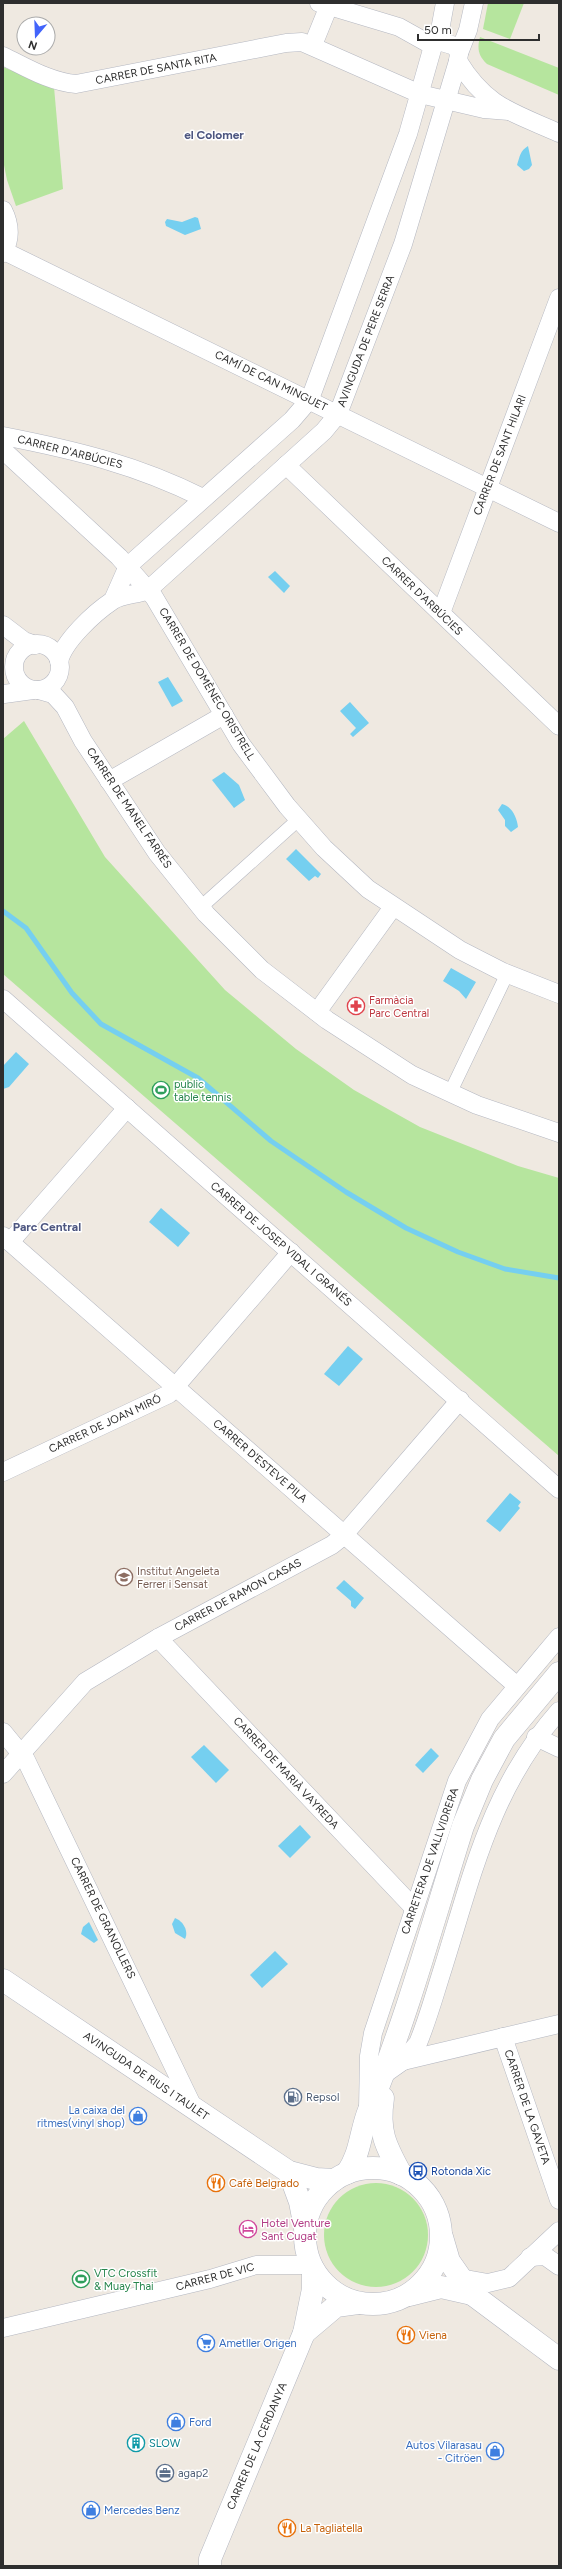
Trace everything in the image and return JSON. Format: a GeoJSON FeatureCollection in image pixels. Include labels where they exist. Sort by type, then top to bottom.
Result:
{"type":"FeatureCollection","features":[{"type":"Feature","properties":{"kind":"main road","name":"CARRETERA DE VALLVIDRERA"},"geometry":{"type":"LineString","coordinates":[[340,2176],[356,2158],[368,2113],[386,2073],[463,1826],[474,1797],[504,1739],[559,1673]]}},
{"type":"Feature","properties":{"kind":"main road","name":"AVINGUDA DE RIUS I TAULET"},"geometry":{"type":"LineString","coordinates":[[3,1980],[289,2172],[316,2179],[340,2176]]}},
{"type":"Feature","properties":{"kind":"main road","name":"CARRETERA DE VALLVIDRERA"},"geometry":{"type":"LineString","coordinates":[[386,2073],[380,2127],[386,2146],[401,2174]]}},
{"type":"Feature","properties":{"kind":"main road"},"geometry":{"type":"LineString","coordinates":[[305,2228],[314,2203],[340,2176],[372,2167],[401,2174],[412,2180],[427,2194],[438,2215],[442,2237],[449,2261],[466,2286],[559,2359]]}},
{"type":"Feature","properties":{"kind":"main road"},"geometry":{"type":"LineString","coordinates":[[289,2172],[300,2202],[305,2228],[306,2250],[312,2267],[333,2291],[358,2303],[378,2305],[398,2300],[408,2295],[441,2288],[466,2286]]}},
{"type":"Feature","properties":{"kind":"main road"},"geometry":{"type":"LineString","coordinates":[[408,2295],[427,2278],[433,2269],[440,2253],[442,2237]]}},
{"type":"Feature","properties":{"kind":"main road","name":"CARRER DE LA CERDANYA"},"geometry":{"type":"LineString","coordinates":[[208,2564],[304,2332],[313,2290],[312,2267]]}},
{"type":"Feature","properties":{"kind":"main road","name":"CARRER DE LA CERDANYA"},"geometry":{"type":"LineString","coordinates":[[304,2332],[336,2306],[358,2303]]}},
{"type":"Feature","properties":{"kind":"street"},"geometry":{"type":"LineString","coordinates":[[436,43],[445,3]]}},
{"type":"Feature","properties":{"kind":"street"},"geometry":{"type":"LineString","coordinates":[[458,57],[468,30],[474,3]]}},
{"type":"Feature","properties":{"kind":"street"},"geometry":{"type":"LineString","coordinates":[[313,45],[326,4],[399,27],[436,43],[455,46],[458,57],[469,78],[488,99],[509,111],[559,133]]}},
{"type":"Feature","properties":{"kind":"street","name":"CARRER DE SANTA RITA"},"geometry":{"type":"LineString","coordinates":[[3,56],[48,78],[76,84],[286,42],[302,42],[313,45],[420,94],[449,94],[484,109],[509,111]]}},
{"type":"Feature","properties":{"kind":"street","name":"AVINGUDA DE PERE SERRA"},"geometry":{"type":"LineString","coordinates":[[59,664],[61,652],[68,641],[113,600],[128,566],[292,420],[310,399],[373,233],[436,43]]}},
{"type":"Feature","properties":{"kind":"street","name":"AVINGUDA DE PERE SERRA"},"geometry":{"type":"LineString","coordinates":[[113,600],[148,590],[286,465],[338,414],[403,244],[449,94],[458,57]]}},
{"type":"Feature","properties":{"kind":"street"},"geometry":{"type":"LineString","coordinates":[[3,210],[7,219],[9,236],[4,252]]}},
{"type":"Feature","properties":{"kind":"street","name":"CAMÍ DE CAN MINGUET"},"geometry":{"type":"LineString","coordinates":[[4,252],[310,399],[559,522]]}},
{"type":"Feature","properties":{"kind":"street","name":"CARRER DE SANT HILARI"},"geometry":{"type":"LineString","coordinates":[[441,613],[559,298]]}},
{"type":"Feature","properties":{"kind":"street","name":"CARRER D'ARBÚCIES"},"geometry":{"type":"LineString","coordinates":[[3,436],[117,461],[171,482],[203,498]]}},
{"type":"Feature","properties":{"kind":"street","name":"CARRER DE DOMÈNEC ORISTRELL"},"geometry":{"type":"LineString","coordinates":[[4,455],[128,566],[148,590],[241,744],[299,819],[324,848],[368,889],[460,950],[507,974],[559,994]]}},
{"type":"Feature","properties":{"kind":"street","name":"CARRER D'ARBÚCIES"},"geometry":{"type":"LineString","coordinates":[[286,465],[559,726]]}},
{"type":"Feature","properties":{"kind":"street"},"geometry":{"type":"LineString","coordinates":[[3,625],[24,641],[49,648],[59,664],[55,681],[36,690],[3,695]]}},
{"type":"Feature","properties":{"kind":"street"},"geometry":{"type":"LineString","coordinates":[[3,630],[22,684],[36,690]]}},
{"type":"Feature","properties":{"kind":"street","name":"AVINGUDA DE PERE SERRA"},"geometry":{"type":"LineString","coordinates":[[39,645],[52,646],[68,641]]}},
{"type":"Feature","properties":{"kind":"street"},"geometry":{"type":"LineString","coordinates":[[3,695],[22,651],[39,645]]}},
{"type":"Feature","properties":{"kind":"street","name":"CARRER DE MANEL FARRÉS"},"geometry":{"type":"LineString","coordinates":[[59,664],[65,707]]}},
{"type":"Feature","properties":{"kind":"street","name":"CARRER DE MANEL FARRÉS"},"geometry":{"type":"LineString","coordinates":[[36,690],[53,694],[65,707],[109,781],[157,853],[201,907],[262,970],[317,1012],[412,1075],[477,1105],[559,1133]]}},
{"type":"Feature","properties":{"kind":"street"},"geometry":{"type":"LineString","coordinates":[[109,781],[224,715]]}},
{"type":"Feature","properties":{"kind":"street"},"geometry":{"type":"LineString","coordinates":[[201,907],[299,819]]}},
{"type":"Feature","properties":{"kind":"street"},"geometry":{"type":"LineString","coordinates":[[317,1012],[393,907]]}},
{"type":"Feature","properties":{"kind":"street"},"geometry":{"type":"LineString","coordinates":[[450,1093],[507,974]]}},
{"type":"Feature","properties":{"kind":"street","name":"CARRER DE JOSEP VIDAL I GRANÉS"},"geometry":{"type":"LineString","coordinates":[[3,999],[559,1488]]}},
{"type":"Feature","properties":{"kind":"street"},"geometry":{"type":"LineString","coordinates":[[6,1239],[126,1108]]}},
{"type":"Feature","properties":{"kind":"street","name":"CARRER D'ESTEVE PILA"},"geometry":{"type":"LineString","coordinates":[[6,1239],[517,1686]]}},
{"type":"Feature","properties":{"kind":"street","name":"CARRER DE JOAN MIRÓ"},"geometry":{"type":"LineString","coordinates":[[3,1472],[156,1401],[176,1387],[291,1252]]}},
{"type":"Feature","properties":{"kind":"street","name":"CARRER DE RAMON CASAS"},"geometry":{"type":"LineString","coordinates":[[3,1774],[77,1689],[158,1638],[332,1545],[344,1534],[460,1400]]}},
{"type":"Feature","properties":{"kind":"street","name":"CARRETERA DE VALLVIDRERA"},"geometry":{"type":"LineString","coordinates":[[368,2113],[369,2056],[373,2033],[457,1781],[490,1719],[559,1637]]}},
{"type":"Feature","properties":{"kind":"street","name":"CARRER DE MARIÀ VAYREDA"},"geometry":{"type":"LineString","coordinates":[[158,1638],[414,1908]]}},
{"type":"Feature","properties":{"kind":"street"},"geometry":{"type":"LineString","coordinates":[[386,2073],[403,2061],[418,2043],[485,1834],[499,1799],[536,1738],[559,1711]]}},
{"type":"Feature","properties":{"kind":"street","name":"CARRER DE GRANOLLERS"},"geometry":{"type":"LineString","coordinates":[[3,1732],[21,1753],[30,1767],[194,2109]]}},
{"type":"Feature","properties":{"kind":"street"},"geometry":{"type":"LineString","coordinates":[[536,1738],[559,1748]]}},
{"type":"Feature","properties":{"kind":"street"},"geometry":{"type":"LineString","coordinates":[[403,2061],[559,2024]]}},
{"type":"Feature","properties":{"kind":"street","name":"CARRER DE LA GAVETA"},"geometry":{"type":"LineString","coordinates":[[503,2037],[559,2200]]}},
{"type":"Feature","properties":{"kind":"street"},"geometry":{"type":"LineString","coordinates":[[466,2286],[478,2283],[496,2282],[508,2278],[559,2231]]}},
{"type":"Feature","properties":{"kind":"street"},"geometry":{"type":"LineString","coordinates":[[530,2257],[545,2256],[559,2266]]}},
{"type":"Feature","properties":{"kind":"street","name":"CARRER DE VIC"},"geometry":{"type":"LineString","coordinates":[[3,2328],[210,2279],[256,2265],[312,2267]]}},
{"type":"Feature","properties":{"kind":"green space"},"geometry":{"type":"Polygon","coordinates":[[[488,3],[524,3],[510,39],[483,29],[488,3]]]}},
{"type":"Feature","properties":{"kind":"green space"},"geometry":{"type":"Polygon","coordinates":[[[480,37],[559,68],[559,95],[487,64],[479,52],[480,37]]]}},
{"type":"Feature","properties":{"kind":"green space"},"geometry":{"type":"Polygon","coordinates":[[[3,67],[54,87],[63,189],[16,206],[7,180],[3,160],[3,67]]]}},
{"type":"Feature","properties":{"kind":"green space"},"geometry":{"type":"Polygon","coordinates":[[[24,721],[105,857],[225,990],[296,1049],[354,1090],[420,1127],[518,1166],[559,1178],[559,1456],[3,974],[3,739],[24,721]]]}},
{"type":"Feature","properties":{"kind":"green space"},"geometry":{"type":"Polygon","coordinates":[[[376,2183],[396,2187],[413,2198],[424,2215],[428,2235],[424,2255],[413,2272],[396,2283],[376,2287],[356,2283],[339,2272],[328,2255],[324,2235],[328,2215],[339,2198],[356,2187],[376,2183]]]}},
{"type":"Feature","properties":{"kind":"water"},"geometry":{"type":"Polygon","coordinates":[[[528,146],[532,165],[529,169],[524,171],[517,165],[522,152],[528,146]]]}},
{"type":"Feature","properties":{"kind":"water"},"geometry":{"type":"Polygon","coordinates":[[[195,217],[198,218],[201,229],[185,235],[166,226],[165,222],[167,219],[182,222],[195,217]]]}},
{"type":"Feature","properties":{"kind":"water"},"geometry":{"type":"Polygon","coordinates":[[[275,571],[290,586],[284,593],[268,577],[275,571]]]}},
{"type":"Feature","properties":{"kind":"water"},"geometry":{"type":"Polygon","coordinates":[[[168,677],[183,701],[172,707],[158,682],[168,677]]]}},
{"type":"Feature","properties":{"kind":"water"},"geometry":{"type":"Polygon","coordinates":[[[350,702],[369,723],[353,737],[350,734],[356,728],[340,711],[350,702]]]}},
{"type":"Feature","properties":{"kind":"water"},"geometry":{"type":"Polygon","coordinates":[[[224,772],[239,785],[245,800],[234,808],[212,780],[224,772]]]}},
{"type":"Feature","properties":{"kind":"water"},"geometry":{"type":"Polygon","coordinates":[[[502,804],[509,807],[516,820],[518,827],[511,832],[505,826],[505,820],[498,810],[502,804]]]}},
{"type":"Feature","properties":{"kind":"water"},"geometry":{"type":"Polygon","coordinates":[[[296,849],[321,874],[318,878],[315,876],[309,881],[286,859],[296,849]]]}},
{"type":"Feature","properties":{"kind":"water"},"geometry":{"type":"Polygon","coordinates":[[[451,968],[476,982],[466,999],[459,991],[443,981],[451,968]]]}},
{"type":"Feature","properties":{"kind":"water"},"geometry":{"type":"Polygon","coordinates":[[[16,1052],[29,1064],[9,1087],[3,1089],[3,1066],[16,1052]]]}},
{"type":"Feature","properties":{"kind":"water"},"geometry":{"type":"Polygon","coordinates":[[[161,1208],[190,1233],[178,1247],[149,1222],[161,1208]]]}},
{"type":"Feature","properties":{"kind":"water"},"geometry":{"type":"Polygon","coordinates":[[[348,1346],[363,1359],[339,1386],[324,1374],[348,1346]]]}},
{"type":"Feature","properties":{"kind":"water"},"geometry":{"type":"Polygon","coordinates":[[[510,1493],[521,1502],[518,1506],[520,1508],[500,1532],[486,1521],[510,1493]]]}},
{"type":"Feature","properties":{"kind":"water"},"geometry":{"type":"Polygon","coordinates":[[[344,1580],[364,1598],[355,1609],[351,1606],[351,1601],[336,1588],[344,1580]]]}},
{"type":"Feature","properties":{"kind":"water"},"geometry":{"type":"Polygon","coordinates":[[[204,1745],[229,1770],[216,1783],[191,1757],[204,1745]]]}},
{"type":"Feature","properties":{"kind":"water"},"geometry":{"type":"Polygon","coordinates":[[[431,1748],[439,1756],[423,1773],[415,1765],[431,1748]]]}},
{"type":"Feature","properties":{"kind":"water"},"geometry":{"type":"Polygon","coordinates":[[[300,1825],[311,1837],[290,1858],[278,1846],[300,1825]]]}},
{"type":"Feature","properties":{"kind":"water"},"geometry":{"type":"Polygon","coordinates":[[[175,1918],[180,1921],[186,1930],[185,1939],[175,1933],[172,1924],[175,1918]]]}},
{"type":"Feature","properties":{"kind":"water"},"geometry":{"type":"Polygon","coordinates":[[[89,1922],[98,1940],[94,1943],[81,1934],[83,1927],[89,1922]]]}},
{"type":"Feature","properties":{"kind":"water"},"geometry":{"type":"Polygon","coordinates":[[[275,1951],[288,1964],[262,1988],[250,1975],[275,1951]]]}},
{"type":"Feature","properties":{"kind":"waterway"},"geometry":{"type":"LineString","coordinates":[[3,911],[26,928],[72,993],[101,1024],[198,1078],[271,1141],[346,1192],[406,1228],[458,1252],[505,1269],[559,1278]]}},
{"type":"Feature","properties":{"kind":"place","name":"Farmàcia Parc Central"},"geometry":{"type":"Point","coordinates":[356,1006]}},
{"type":"Feature","properties":{"kind":"place","name":"public table tennis"},"geometry":{"type":"Point","coordinates":[161,1090]}},
{"type":"Feature","properties":{"kind":"place","name":"Institut Angeleta Ferrer i Sensat"},"geometry":{"type":"Point","coordinates":[124,1577]}},
{"type":"Feature","properties":{"kind":"place","name":"Repsol"},"geometry":{"type":"Point","coordinates":[293,2097]}},
{"type":"Feature","properties":{"kind":"place","name":"La caixa del ritmes(vinyl shop)"},"geometry":{"type":"Point","coordinates":[138,2116]}},
{"type":"Feature","properties":{"kind":"place","name":"Rotonda Xic"},"geometry":{"type":"Point","coordinates":[418,2171]}},
{"type":"Feature","properties":{"kind":"place","name":"Cafè Belgrado"},"geometry":{"type":"Point","coordinates":[216,2183]}},
{"type":"Feature","properties":{"kind":"place","name":"Hotel Venture Sant Cugat"},"geometry":{"type":"Point","coordinates":[248,2229]}},
{"type":"Feature","properties":{"kind":"place","name":"VTC Crossfit & Muay Thai"},"geometry":{"type":"Point","coordinates":[81,2279]}},
{"type":"Feature","properties":{"kind":"place","name":"Viena"},"geometry":{"type":"Point","coordinates":[406,2335]}},
{"type":"Feature","properties":{"kind":"place","name":"Ametller Origen"},"geometry":{"type":"Point","coordinates":[206,2343]}},
{"type":"Feature","properties":{"kind":"place","name":"Ford"},"geometry":{"type":"Point","coordinates":[176,2422]}},
{"type":"Feature","properties":{"kind":"place","name":"SLOW"},"geometry":{"type":"Point","coordinates":[136,2443]}},
{"type":"Feature","properties":{"kind":"place","name":"Autos Vilarasau - Citröen"},"geometry":{"type":"Point","coordinates":[495,2451]}},
{"type":"Feature","properties":{"kind":"place","name":"agap2"},"geometry":{"type":"Point","coordinates":[165,2473]}},
{"type":"Feature","properties":{"kind":"place","name":"Mercedes Benz"},"geometry":{"type":"Point","coordinates":[91,2510]}},
{"type":"Feature","properties":{"kind":"place","name":"La Tagliatella"},"geometry":{"type":"Point","coordinates":[287,2528]}},
{"type":"Feature","properties":{"kind":"district","name":"el Colomer"},"geometry":{"type":"Point","coordinates":[214,135]}},
{"type":"Feature","properties":{"kind":"district","name":"Parc Central"},"geometry":{"type":"Point","coordinates":[47,1227]}}]}
